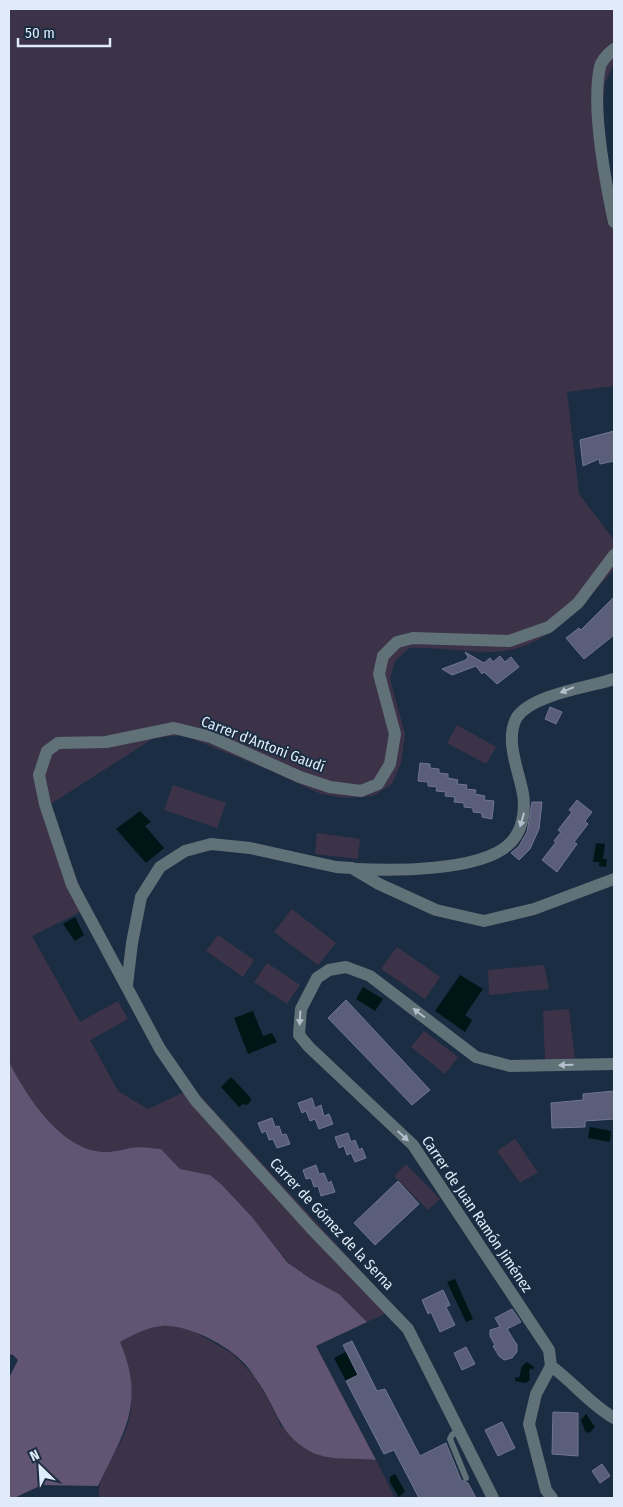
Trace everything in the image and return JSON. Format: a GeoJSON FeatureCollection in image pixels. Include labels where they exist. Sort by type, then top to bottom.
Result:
{"type":"FeatureCollection","features":[{"type":"Feature","properties":{"kind":"street"},"geometry":{"type":"LineString","coordinates":[[614,49],[600,65],[597,99],[605,182],[614,222]]}},
{"type":"Feature","properties":{"kind":"street","name":"Carrer d'Antoni Gaudí"},"geometry":{"type":"LineString","coordinates":[[127,985],[72,885],[45,804],[40,775],[47,751],[58,743],[106,742],[174,728],[211,737],[300,777],[330,787],[361,791],[378,784],[390,764],[395,734],[379,674],[383,656],[397,642],[413,638],[509,642],[549,627],[578,603],[614,555]]}},
{"type":"Feature","properties":{"kind":"street"},"geometry":{"type":"LineString","coordinates":[[127,985],[132,943],[141,897],[160,867],[185,851],[211,844],[250,848],[336,867],[377,870],[466,864],[507,846],[516,836],[524,811],[511,735],[518,716],[542,701],[574,687],[614,679]]}},
{"type":"Feature","properties":{"kind":"street"},"geometry":{"type":"LineString","coordinates":[[352,868],[379,884],[436,910],[484,921],[534,909],[614,879]]}},
{"type":"Feature","properties":{"kind":"street","name":"Carrer de Juan Ramón Jiménez"},"geometry":{"type":"LineString","coordinates":[[552,1366],[549,1350],[413,1145],[309,1047],[299,1035],[301,1008],[317,978],[328,970],[346,967],[370,976],[476,1057],[510,1066],[614,1064]]}},
{"type":"Feature","properties":{"kind":"street","name":"Carrer de Gómez de la Serna"},"geometry":{"type":"LineString","coordinates":[[127,985],[160,1049],[196,1101],[311,1228],[408,1329],[460,1429],[493,1498]]}},
{"type":"Feature","properties":{"kind":"street"},"geometry":{"type":"LineString","coordinates":[[547,1496],[529,1424],[536,1394],[552,1366],[572,1381],[600,1410],[614,1418]]}},
{"type":"Feature","properties":{"kind":"lane"},"geometry":{"type":"LineString","coordinates":[[460,1429],[452,1434],[450,1439],[466,1478]]}},
{"type":"Feature","properties":{"kind":"shaded area"},"geometry":{"type":"Polygon","coordinates":[[[9,9],[614,9],[614,63],[605,83],[597,155],[614,229],[614,386],[567,392],[579,494],[614,540],[614,569],[560,625],[527,645],[509,650],[489,652],[409,648],[395,661],[390,679],[405,734],[401,763],[392,784],[373,796],[345,798],[321,794],[183,735],[154,738],[49,805],[88,908],[32,936],[80,1022],[118,1001],[128,1019],[90,1040],[118,1091],[148,1109],[193,1088],[396,1309],[367,1322],[339,1294],[311,1279],[288,1262],[252,1217],[210,1175],[180,1169],[161,1149],[130,1148],[103,1152],[87,1149],[59,1131],[47,1119],[9,1062],[9,9]]]}},
{"type":"Feature","properties":{"kind":"shaded area"},"geometry":{"type":"Polygon","coordinates":[[[457,725],[496,747],[486,764],[447,743],[457,725]]]}},
{"type":"Feature","properties":{"kind":"shaded area"},"geometry":{"type":"Polygon","coordinates":[[[173,785],[226,803],[217,828],[164,810],[173,785]]]}},
{"type":"Feature","properties":{"kind":"shaded area"},"geometry":{"type":"Polygon","coordinates":[[[140,811],[151,822],[145,826],[164,848],[146,863],[116,829],[140,811]]]}},
{"type":"Feature","properties":{"kind":"shaded area"},"geometry":{"type":"Polygon","coordinates":[[[317,833],[360,839],[358,859],[315,854],[317,833]]]}},
{"type":"Feature","properties":{"kind":"shaded area"},"geometry":{"type":"Polygon","coordinates":[[[596,843],[605,844],[603,859],[607,859],[606,867],[599,866],[599,862],[593,862],[596,843]]]}},
{"type":"Feature","properties":{"kind":"shaded area"},"geometry":{"type":"Polygon","coordinates":[[[292,909],[336,943],[318,965],[274,932],[292,909]]]}},
{"type":"Feature","properties":{"kind":"shaded area"},"geometry":{"type":"Polygon","coordinates":[[[75,917],[84,935],[75,941],[63,924],[75,917]]]}},
{"type":"Feature","properties":{"kind":"shaded area"},"geometry":{"type":"Polygon","coordinates":[[[218,935],[254,960],[243,977],[206,951],[218,935]]]}},
{"type":"Feature","properties":{"kind":"shaded area"},"geometry":{"type":"Polygon","coordinates":[[[397,947],[440,977],[425,999],[381,969],[397,947]]]}},
{"type":"Feature","properties":{"kind":"shaded area"},"geometry":{"type":"Polygon","coordinates":[[[267,963],[300,985],[287,1004],[254,982],[267,963]]]}},
{"type":"Feature","properties":{"kind":"shaded area"},"geometry":{"type":"Polygon","coordinates":[[[544,965],[549,989],[489,995],[488,970],[544,965]]]}},
{"type":"Feature","properties":{"kind":"shaded area"},"geometry":{"type":"Polygon","coordinates":[[[460,975],[483,989],[465,1015],[472,1020],[465,1032],[435,1011],[460,975]]]}},
{"type":"Feature","properties":{"kind":"shaded area"},"geometry":{"type":"Polygon","coordinates":[[[363,987],[383,999],[375,1011],[356,999],[363,987]]]}},
{"type":"Feature","properties":{"kind":"shaded area"},"geometry":{"type":"Polygon","coordinates":[[[569,1009],[575,1059],[545,1061],[543,1011],[569,1009]]]}},
{"type":"Feature","properties":{"kind":"shaded area"},"geometry":{"type":"Polygon","coordinates":[[[253,1011],[263,1036],[272,1033],[277,1042],[248,1054],[234,1018],[253,1011]]]}},
{"type":"Feature","properties":{"kind":"shaded area"},"geometry":{"type":"Polygon","coordinates":[[[424,1031],[458,1057],[445,1074],[411,1047],[424,1031]]]}},
{"type":"Feature","properties":{"kind":"shaded area"},"geometry":{"type":"Polygon","coordinates":[[[9,1062],[35,1105],[47,1119],[59,1131],[87,1149],[103,1152],[138,1147],[161,1149],[180,1169],[210,1175],[252,1217],[287,1262],[311,1279],[339,1294],[367,1322],[316,1346],[376,1460],[329,1457],[311,1452],[303,1447],[289,1434],[262,1388],[237,1356],[228,1349],[194,1332],[183,1328],[162,1326],[135,1334],[120,1342],[128,1363],[131,1400],[123,1433],[98,1486],[42,1485],[14,1498],[9,1498],[9,1378],[18,1360],[9,1354],[9,1062]]]}},
{"type":"Feature","properties":{"kind":"shaded area"},"geometry":{"type":"Polygon","coordinates":[[[231,1077],[250,1097],[251,1101],[247,1105],[243,1104],[239,1107],[221,1087],[231,1077]]]}},
{"type":"Feature","properties":{"kind":"shaded area"},"geometry":{"type":"Polygon","coordinates":[[[590,1127],[611,1131],[610,1142],[588,1138],[590,1127]]]}},
{"type":"Feature","properties":{"kind":"shaded area"},"geometry":{"type":"Polygon","coordinates":[[[515,1139],[538,1172],[520,1183],[497,1151],[515,1139]]]}},
{"type":"Feature","properties":{"kind":"shaded area"},"geometry":{"type":"Polygon","coordinates":[[[406,1164],[440,1199],[428,1210],[394,1176],[406,1164]]]}},
{"type":"Feature","properties":{"kind":"shaded area"},"geometry":{"type":"Polygon","coordinates":[[[455,1279],[473,1319],[466,1322],[447,1282],[455,1279]]]}},
{"type":"Feature","properties":{"kind":"shaded area"},"geometry":{"type":"Polygon","coordinates":[[[176,1326],[193,1331],[233,1354],[253,1375],[268,1399],[281,1426],[341,1459],[355,1457],[376,1460],[395,1498],[99,1498],[100,1482],[122,1439],[130,1415],[130,1378],[124,1353],[119,1342],[146,1329],[176,1326]]]}},
{"type":"Feature","properties":{"kind":"shaded area"},"geometry":{"type":"Polygon","coordinates":[[[346,1352],[358,1375],[346,1381],[334,1358],[346,1352]]]}},
{"type":"Feature","properties":{"kind":"shaded area"},"geometry":{"type":"Polygon","coordinates":[[[527,1362],[534,1367],[534,1370],[531,1368],[529,1371],[530,1380],[525,1383],[515,1381],[516,1377],[519,1378],[522,1366],[527,1362]]]}},
{"type":"Feature","properties":{"kind":"shaded area"},"geometry":{"type":"Polygon","coordinates":[[[586,1414],[595,1427],[589,1433],[585,1431],[581,1420],[586,1414]]]}},
{"type":"Feature","properties":{"kind":"shaded area"},"geometry":{"type":"Polygon","coordinates":[[[395,1474],[405,1491],[399,1497],[390,1482],[390,1477],[395,1474]]]}},
{"type":"Feature","properties":{"kind":"building"},"geometry":{"type":"Polygon","coordinates":[[[614,431],[614,461],[600,464],[599,459],[583,466],[580,440],[614,431]]]}},
{"type":"Feature","properties":{"kind":"building"},"geometry":{"type":"Polygon","coordinates":[[[614,597],[614,635],[584,659],[566,638],[579,628],[581,630],[614,597]]]}},
{"type":"Feature","properties":{"kind":"building"},"geometry":{"type":"Polygon","coordinates":[[[465,652],[484,663],[490,658],[493,662],[500,656],[505,662],[511,657],[519,667],[497,684],[484,672],[482,674],[476,666],[452,675],[442,669],[466,660],[468,657],[465,652]]]}},
{"type":"Feature","properties":{"kind":"building"},"geometry":{"type":"Polygon","coordinates":[[[550,707],[562,712],[556,724],[545,719],[550,707]]]}},
{"type":"Feature","properties":{"kind":"building"},"geometry":{"type":"Polygon","coordinates":[[[420,763],[430,764],[430,768],[439,769],[439,773],[448,774],[448,778],[458,780],[457,784],[467,785],[466,789],[476,790],[475,794],[485,796],[484,800],[494,801],[492,819],[482,817],[482,813],[473,812],[473,808],[464,807],[464,803],[454,802],[455,797],[445,796],[446,792],[436,791],[437,787],[428,786],[428,782],[418,781],[420,763]]]}},
{"type":"Feature","properties":{"kind":"building"},"geometry":{"type":"Polygon","coordinates":[[[577,800],[592,812],[585,821],[588,824],[574,842],[577,844],[557,872],[542,860],[556,842],[554,841],[561,832],[558,830],[572,812],[569,810],[577,800]]]}},
{"type":"Feature","properties":{"kind":"building"},"geometry":{"type":"Polygon","coordinates":[[[532,802],[542,802],[539,829],[530,849],[519,860],[511,853],[519,846],[527,832],[532,802]]]}},
{"type":"Feature","properties":{"kind":"building"},"geometry":{"type":"Polygon","coordinates":[[[346,1000],[430,1090],[412,1105],[328,1018],[346,1000]]]}},
{"type":"Feature","properties":{"kind":"building"},"geometry":{"type":"Polygon","coordinates":[[[614,1091],[614,1119],[585,1121],[585,1127],[552,1128],[551,1103],[583,1100],[583,1094],[614,1091]]]}},
{"type":"Feature","properties":{"kind":"building"},"geometry":{"type":"Polygon","coordinates":[[[312,1098],[315,1108],[321,1105],[324,1116],[329,1114],[333,1124],[319,1129],[315,1119],[310,1121],[306,1111],[302,1113],[298,1103],[312,1098]]]}},
{"type":"Feature","properties":{"kind":"building"},"geometry":{"type":"Polygon","coordinates":[[[272,1118],[275,1127],[279,1126],[282,1135],[286,1134],[290,1144],[277,1148],[273,1139],[269,1140],[266,1131],[262,1133],[258,1123],[272,1118]]]}},
{"type":"Feature","properties":{"kind":"building"},"geometry":{"type":"Polygon","coordinates":[[[348,1133],[351,1142],[355,1140],[359,1150],[362,1148],[366,1158],[355,1162],[351,1153],[347,1155],[344,1146],[339,1148],[335,1137],[348,1133]]]}},
{"type":"Feature","properties":{"kind":"building"},"geometry":{"type":"Polygon","coordinates":[[[316,1165],[319,1174],[324,1173],[328,1183],[331,1181],[335,1192],[321,1196],[318,1186],[314,1187],[311,1178],[306,1179],[303,1170],[316,1165]]]}},
{"type":"Feature","properties":{"kind":"building"},"geometry":{"type":"Polygon","coordinates":[[[398,1181],[419,1204],[375,1245],[354,1223],[398,1181]]]}},
{"type":"Feature","properties":{"kind":"building"},"geometry":{"type":"Polygon","coordinates":[[[443,1290],[450,1305],[446,1307],[455,1325],[440,1332],[431,1312],[428,1314],[422,1300],[443,1290]]]}},
{"type":"Feature","properties":{"kind":"building"},"geometry":{"type":"Polygon","coordinates":[[[512,1309],[521,1322],[507,1329],[517,1345],[517,1352],[512,1358],[504,1360],[493,1346],[495,1345],[490,1336],[490,1330],[500,1327],[495,1318],[512,1309]]]}},
{"type":"Feature","properties":{"kind":"building"},"geometry":{"type":"Polygon","coordinates":[[[352,1341],[377,1391],[385,1389],[420,1456],[446,1443],[461,1480],[468,1483],[476,1498],[419,1498],[394,1450],[384,1454],[346,1381],[358,1375],[343,1345],[352,1341]]]}},
{"type":"Feature","properties":{"kind":"building"},"geometry":{"type":"Polygon","coordinates":[[[466,1347],[475,1364],[462,1370],[454,1353],[466,1347]]]}},
{"type":"Feature","properties":{"kind":"building"},"geometry":{"type":"Polygon","coordinates":[[[553,1412],[578,1413],[578,1456],[552,1454],[553,1412]]]}},
{"type":"Feature","properties":{"kind":"building"},"geometry":{"type":"Polygon","coordinates":[[[502,1422],[515,1448],[498,1456],[485,1430],[502,1422]]]}},
{"type":"Feature","properties":{"kind":"building"},"geometry":{"type":"Polygon","coordinates":[[[602,1464],[610,1476],[600,1483],[592,1471],[602,1464]]]}}]}
